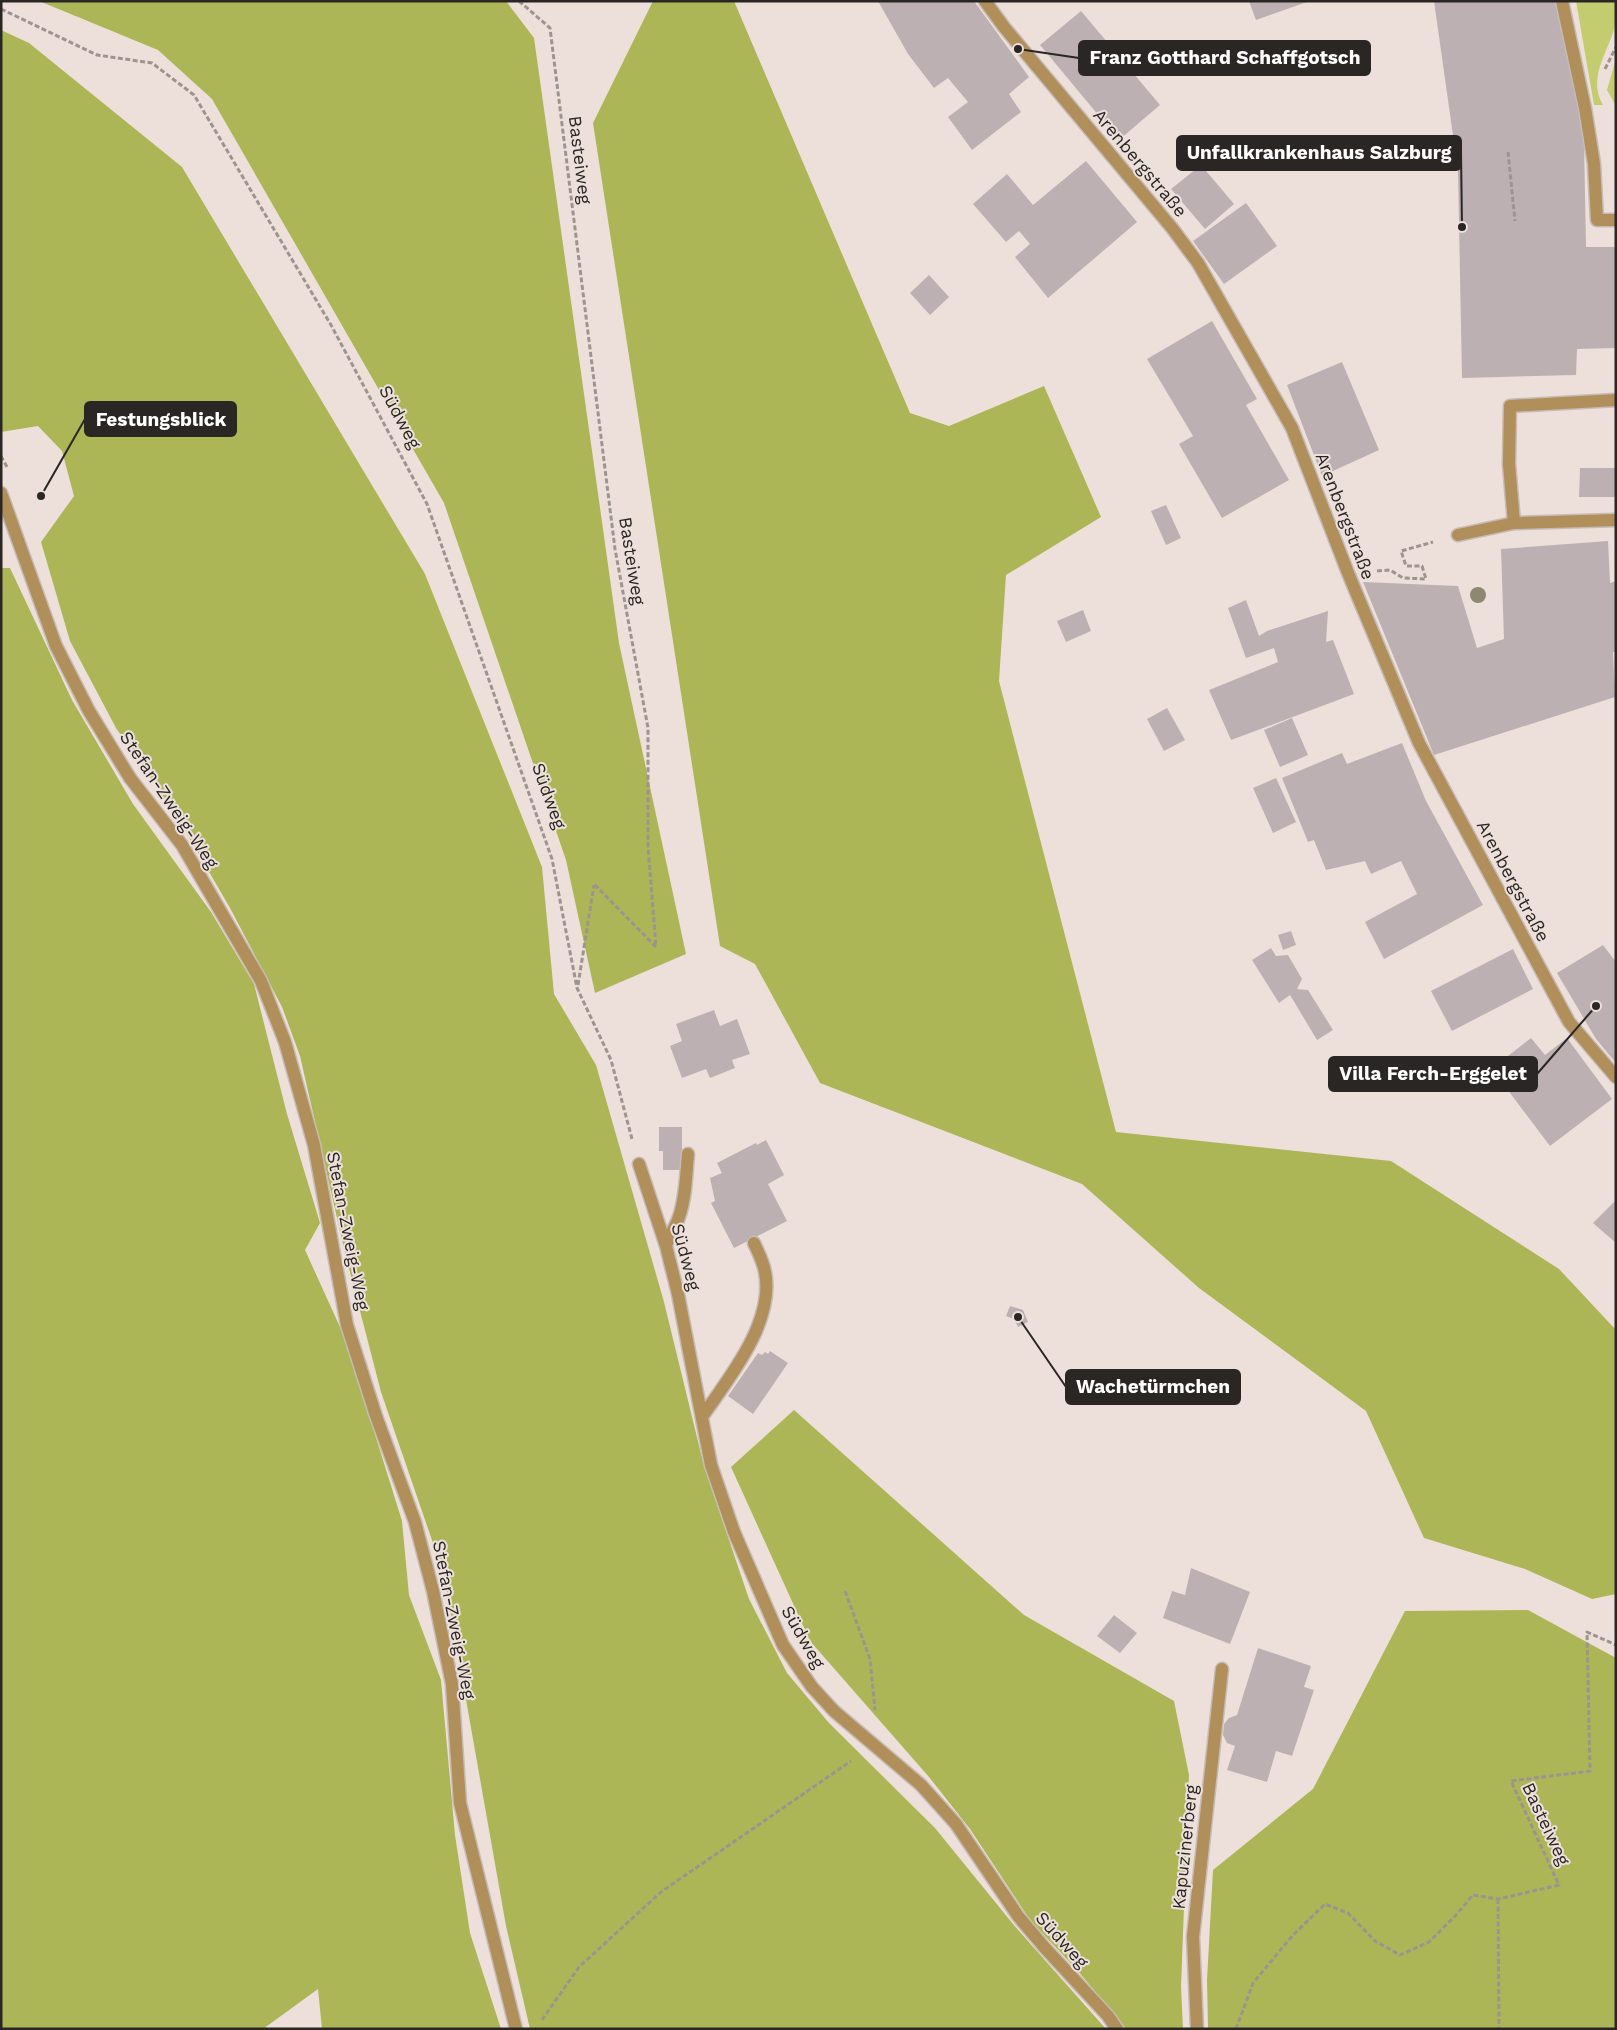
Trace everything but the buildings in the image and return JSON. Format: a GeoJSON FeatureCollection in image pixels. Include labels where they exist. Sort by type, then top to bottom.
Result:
{"type":"FeatureCollection","features":[{"type":"Feature","properties":{"kind":"street","name":"Arenbergstraße"},"geometry":{"type":"LineString","coordinates":[[985,1],[1004,27],[1172,228],[1198,263],[1292,428],[1345,564],[1419,743],[1569,1022],[1616,1078]]}},
{"type":"Feature","properties":{"kind":"street"},"geometry":{"type":"LineString","coordinates":[[1562,1],[1594,164],[1597,220],[1616,220]]}},
{"type":"Feature","properties":{"kind":"street"},"geometry":{"type":"LineString","coordinates":[[1514,523],[1509,464],[1510,406],[1616,400]]}},
{"type":"Feature","properties":{"kind":"street","name":"Stefan-Zweig-Weg"},"geometry":{"type":"LineString","coordinates":[[1,493],[56,646],[89,711],[130,778],[182,845],[261,981],[285,1042],[314,1145],[348,1325],[376,1416],[415,1522],[433,1591],[452,1684],[460,1803],[516,2029]]}},
{"type":"Feature","properties":{"kind":"street"},"geometry":{"type":"LineString","coordinates":[[1458,535],[1514,523],[1616,520]]}},
{"type":"Feature","properties":{"kind":"street"},"geometry":{"type":"LineString","coordinates":[[666,1246],[679,1218],[684,1194],[688,1154]]}},
{"type":"Feature","properties":{"kind":"street","name":"Südweg"},"geometry":{"type":"LineString","coordinates":[[639,1164],[666,1246],[680,1304],[711,1465],[734,1532],[783,1645],[812,1687],[834,1711],[921,1785],[956,1824],[1018,1916],[1108,2016],[1117,2029]]}},
{"type":"Feature","properties":{"kind":"street"},"geometry":{"type":"LineString","coordinates":[[702,1417],[747,1350],[762,1313],[765,1297],[765,1278],[761,1259],[754,1242]]}},
{"type":"Feature","properties":{"kind":"street","name":"Kapuzinerberg"},"geometry":{"type":"LineString","coordinates":[[1197,2029],[1193,1937],[1222,1669]]}},
{"type":"Feature","properties":{"kind":"path","name":"Basteiweg"},"geometry":{"type":"LineString","coordinates":[[519,1],[550,28],[615,549],[648,728],[648,846],[656,947],[594,884],[577,988]]}},
{"type":"Feature","properties":{"kind":"path","name":"Südweg"},"geometry":{"type":"LineString","coordinates":[[1,9],[97,55],[152,63],[194,95],[331,325],[427,504],[552,859],[577,988],[611,1060],[639,1164]]}},
{"type":"Feature","properties":{"kind":"path"},"geometry":{"type":"LineString","coordinates":[[1508,152],[1514,221]]}},
{"type":"Feature","properties":{"kind":"path"},"geometry":{"type":"LineString","coordinates":[[1390,570],[1403,578],[1426,579],[1422,566],[1406,566],[1401,551],[1458,535]]}},
{"type":"Feature","properties":{"kind":"path"},"geometry":{"type":"LineString","coordinates":[[541,2021],[579,1967],[661,1892],[875,1744],[875,1699],[870,1659],[845,1591]]}},
{"type":"Feature","properties":{"kind":"path","name":"Basteiweg"},"geometry":{"type":"LineString","coordinates":[[1236,2029],[1253,1983],[1292,1935],[1325,1904],[1348,1913],[1375,1941],[1400,1955],[1429,1942],[1473,1895],[1498,1899],[1559,1886],[1511,1781],[1590,1771],[1587,1632],[1616,1645]]}},
{"type":"Feature","properties":{"kind":"path"},"geometry":{"type":"LineString","coordinates":[[1498,1899],[1499,2029]]}},
{"type":"Feature","properties":{"kind":"green space"},"geometry":{"type":"Polygon","coordinates":[[[39,1],[506,1],[534,38],[619,643],[686,954],[595,993],[566,860],[444,503],[212,99],[158,50],[39,1]]]}},
{"type":"Feature","properties":{"kind":"green space"},"geometry":{"type":"Polygon","coordinates":[[[653,1],[734,1],[910,413],[949,426],[1044,386],[1101,517],[1006,575],[999,681],[1116,1132],[1391,1161],[1559,1269],[1616,1330],[1616,1594],[1592,1599],[1525,1569],[1424,1538],[1366,1411],[1199,1288],[1082,1184],[820,1083],[755,964],[720,946],[593,123],[653,1]]]}},
{"type":"Feature","properties":{"kind":"green space"},"geometry":{"type":"Polygon","coordinates":[[[1576,1],[1616,1],[1616,21],[1598,73],[1598,94],[1603,105],[1594,105],[1576,1]]]}},
{"type":"Feature","properties":{"kind":"green space"},"geometry":{"type":"Polygon","coordinates":[[[1,30],[29,43],[182,167],[425,574],[542,867],[554,994],[596,1065],[664,1302],[704,1466],[749,1599],[787,1673],[829,1723],[935,1828],[1013,1924],[1106,2029],[530,2029],[506,1926],[444,1575],[381,1392],[345,1253],[300,1056],[282,1007],[230,908],[176,815],[116,728],[70,641],[41,542],[74,496],[62,451],[38,426],[1,432],[1,30]]]}},
{"type":"Feature","properties":{"kind":"green space"},"geometry":{"type":"Polygon","coordinates":[[[1616,59],[1616,106],[1607,90],[1616,59]]]}},
{"type":"Feature","properties":{"kind":"green space"},"geometry":{"type":"Polygon","coordinates":[[[1,568],[10,568],[72,700],[133,804],[211,912],[254,984],[287,1114],[320,1223],[305,1250],[345,1338],[402,1521],[409,1595],[441,1680],[455,1835],[470,1933],[501,2029],[322,2029],[318,1989],[263,2029],[1,2029],[1,568]]]}},
{"type":"Feature","properties":{"kind":"green space"},"geometry":{"type":"Polygon","coordinates":[[[794,1410],[1024,1615],[1174,1701],[1189,1775],[1181,1987],[1183,2029],[1126,2029],[1078,1971],[1030,1920],[970,1829],[929,1777],[810,1641],[731,1467],[794,1410]]]}},
{"type":"Feature","properties":{"kind":"green space"},"geometry":{"type":"Polygon","coordinates":[[[1528,1610],[1616,1658],[1616,2029],[1208,2029],[1207,1980],[1213,1870],[1313,1789],[1405,1611],[1528,1610]]]}},
{"type":"Feature","properties":{"kind":"place","name":"Franz Gotthard Schaffgotsch"},"geometry":{"type":"Point","coordinates":[1018,49]}},
{"type":"Feature","properties":{"kind":"place","name":"Unfallkrankenhaus Salzburg"},"geometry":{"type":"Point","coordinates":[1462,227]}},
{"type":"Feature","properties":{"kind":"place","name":"Festungsblick"},"geometry":{"type":"Point","coordinates":[41,496]}},
{"type":"Feature","properties":{"kind":"place","name":"Villa Ferch-Erggelet"},"geometry":{"type":"Point","coordinates":[1596,1006]}},
{"type":"Feature","properties":{"kind":"place","name":"Wachetürmchen"},"geometry":{"type":"Point","coordinates":[1018,1317]}}]}
